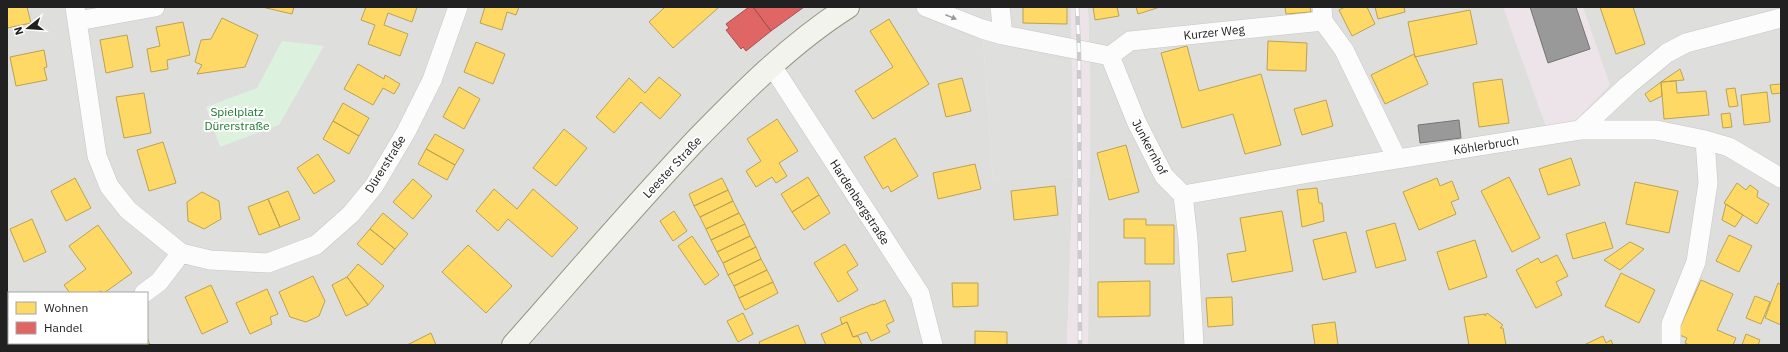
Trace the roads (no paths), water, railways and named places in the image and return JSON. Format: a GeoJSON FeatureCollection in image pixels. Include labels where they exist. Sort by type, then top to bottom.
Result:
{"type":"FeatureCollection","features":[{"type":"Feature","properties":{"kind":"street","name":"Dürerstraße"},"geometry":{"type":"LineString","coordinates":[[155,7],[77,14],[97,156],[109,186],[128,210],[181,253],[210,260],[268,263],[316,245],[351,214],[374,186],[406,132],[432,80],[458,7]]}},
{"type":"Feature","properties":{"kind":"street","name":"Leester Straße"},"geometry":{"type":"LineString","coordinates":[[513,345],[656,183],[746,88],[827,20],[848,7]]}},
{"type":"Feature","properties":{"kind":"street"},"geometry":{"type":"LineString","coordinates":[[926,7],[975,27],[1002,35],[1110,56]]}},
{"type":"Feature","properties":{"kind":"street"},"geometry":{"type":"LineString","coordinates":[[1000,7],[1002,35]]}},
{"type":"Feature","properties":{"kind":"street","name":"Kurzer Weg"},"geometry":{"type":"LineString","coordinates":[[1110,56],[1130,41],[1322,14],[1344,50],[1397,159]]}},
{"type":"Feature","properties":{"kind":"street"},"geometry":{"type":"LineString","coordinates":[[1580,130],[1628,86],[1667,54],[1686,43],[1781,18]]}},
{"type":"Feature","properties":{"kind":"street","name":"Junkernhof"},"geometry":{"type":"LineString","coordinates":[[1110,56],[1137,122],[1164,176],[1183,195]]}},
{"type":"Feature","properties":{"kind":"street","name":"Hardenbergstraße"},"geometry":{"type":"LineString","coordinates":[[772,66],[920,294],[933,345]]}},
{"type":"Feature","properties":{"kind":"street","name":"Köhlerbruch"},"geometry":{"type":"LineString","coordinates":[[1183,195],[1580,130],[1656,130],[1705,140],[1728,147],[1781,178]]}},
{"type":"Feature","properties":{"kind":"street"},"geometry":{"type":"LineString","coordinates":[[1670,345],[1671,324],[1696,262],[1708,183],[1705,140]]}},
{"type":"Feature","properties":{"kind":"street"},"geometry":{"type":"LineString","coordinates":[[1708,183],[1728,147]]}},
{"type":"Feature","properties":{"kind":"street"},"geometry":{"type":"LineString","coordinates":[[1183,195],[1188,239],[1194,345]]}},
{"type":"Feature","properties":{"kind":"street"},"geometry":{"type":"LineString","coordinates":[[145,292],[159,282],[181,253]]}},
{"type":"Feature","properties":{"kind":"railway"},"geometry":{"type":"LineString","coordinates":[[1077,7],[1079,49],[1080,345]]}},
{"type":"Feature","properties":{"kind":"park label","name":"Spielplatz Dürerstraße"},"geometry":{"type":"Point","coordinates":[237,118]}}]}
